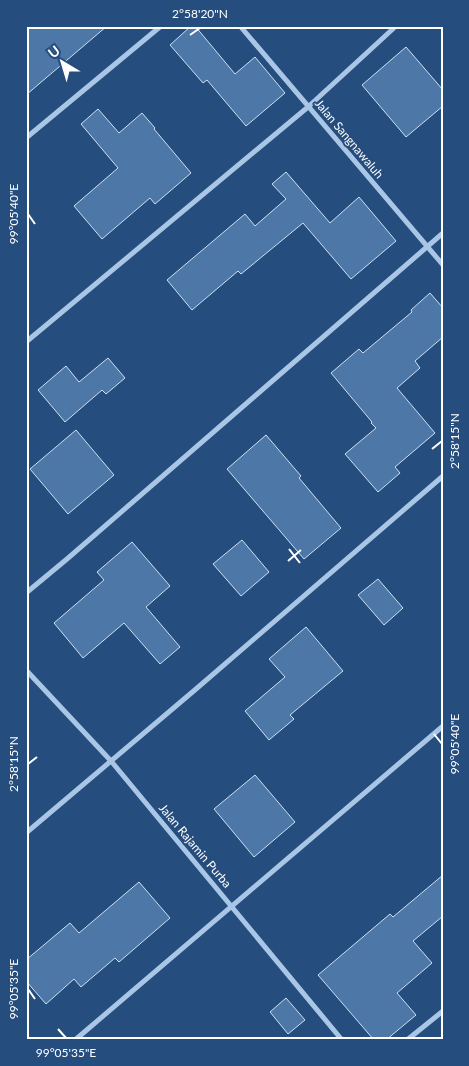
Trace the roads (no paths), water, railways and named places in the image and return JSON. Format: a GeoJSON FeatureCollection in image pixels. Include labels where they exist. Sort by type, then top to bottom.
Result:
{"type":"FeatureCollection","features":[{"type":"Feature","properties":{"kind":"street"},"geometry":{"type":"LineString","coordinates":[[26,138],[161,26]]}},
{"type":"Feature","properties":{"kind":"street","name":"Jalan Sangnawaluh"},"geometry":{"type":"LineString","coordinates":[[240,26],[443,265]]}},
{"type":"Feature","properties":{"kind":"street"},"geometry":{"type":"LineString","coordinates":[[26,342],[308,106],[396,26]]}},
{"type":"Feature","properties":{"kind":"street"},"geometry":{"type":"LineString","coordinates":[[26,593],[443,233]]}},
{"type":"Feature","properties":{"kind":"street"},"geometry":{"type":"LineString","coordinates":[[26,833],[443,476]]}},
{"type":"Feature","properties":{"kind":"street","name":"Jalan Rajamin Purba"},"geometry":{"type":"LineString","coordinates":[[26,670],[111,761],[342,1040]]}},
{"type":"Feature","properties":{"kind":"street"},"geometry":{"type":"LineString","coordinates":[[76,1040],[443,726]]}},
{"type":"Feature","properties":{"kind":"street"},"geometry":{"type":"LineString","coordinates":[[407,1040],[443,1011]]}}]}
